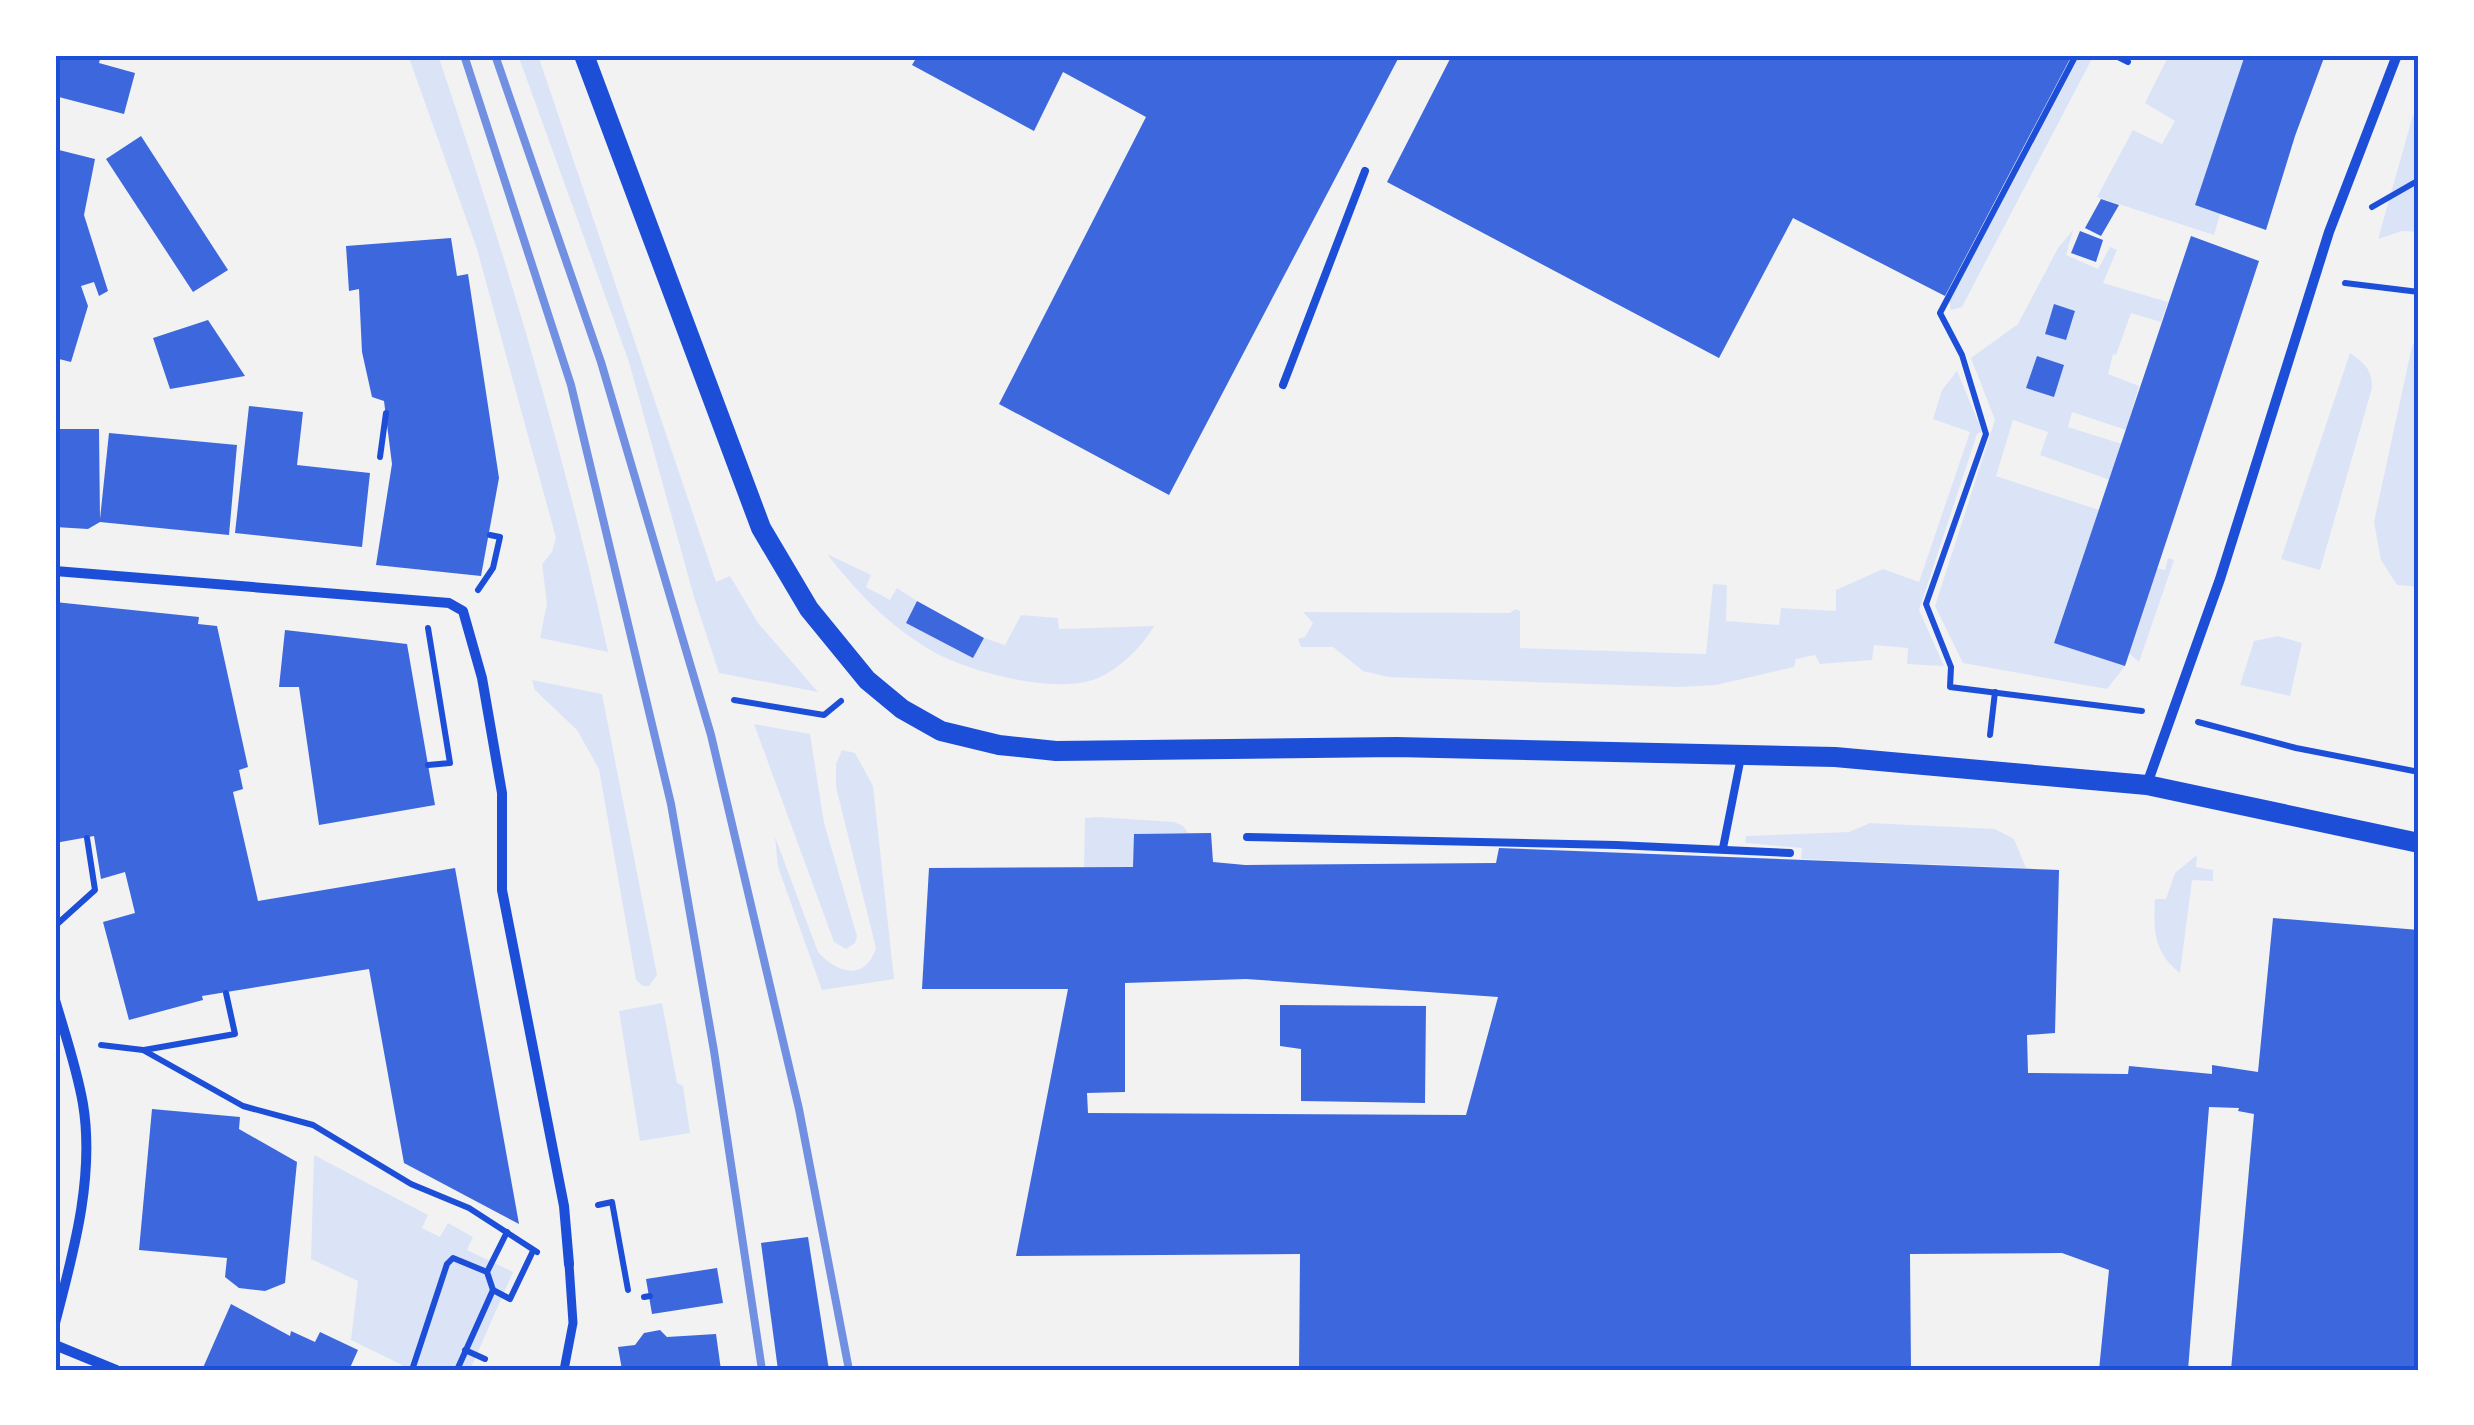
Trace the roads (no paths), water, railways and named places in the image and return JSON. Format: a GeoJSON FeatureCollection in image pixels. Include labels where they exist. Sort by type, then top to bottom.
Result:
{"type":"FeatureCollection","features":[{"type":"Feature","properties":{"kind":"main road"},"geometry":{"type":"LineString","coordinates":[[584,55],[761,528],[808,608],[866,680],[902,709],[940,731],[999,745],[1056,750],[1396,747],[1835,758],[2147,785],[2419,842]]}},
{"type":"Feature","properties":{"kind":"street"},"geometry":{"type":"LineString","coordinates":[[2147,785],[2220,579],[2314,280],[2398,55]]}},
{"type":"Feature","properties":{"kind":"street"},"geometry":{"type":"LineString","coordinates":[[55,571],[449,603],[462,611],[482,678],[502,793],[502,890],[564,1206],[574,1323],[564,1370]]}},
{"type":"Feature","properties":{"kind":"street"},"geometry":{"type":"LineString","coordinates":[[55,1000],[84,1106],[78,1237],[55,1323]]}},
{"type":"Feature","properties":{"kind":"street"},"geometry":{"type":"LineString","coordinates":[[55,1345],[116,1370]]}},
{"type":"Feature","properties":{"kind":"lane"},"geometry":{"type":"LineString","coordinates":[[1282,385],[1364,171]]}},
{"type":"Feature","properties":{"kind":"lane"},"geometry":{"type":"LineString","coordinates":[[1723,848],[1741,757]]}},
{"type":"Feature","properties":{"kind":"lane"},"geometry":{"type":"LineString","coordinates":[[1247,838],[1723,848],[1790,853]]}},
{"type":"Feature","properties":{"kind":"railway"},"geometry":{"type":"LineString","coordinates":[[464,55],[571,385],[671,804],[714,1051],[762,1370]]}},
{"type":"Feature","properties":{"kind":"railway"},"geometry":{"type":"LineString","coordinates":[[495,55],[601,362],[711,735],[799,1109],[849,1370]]}}]}
